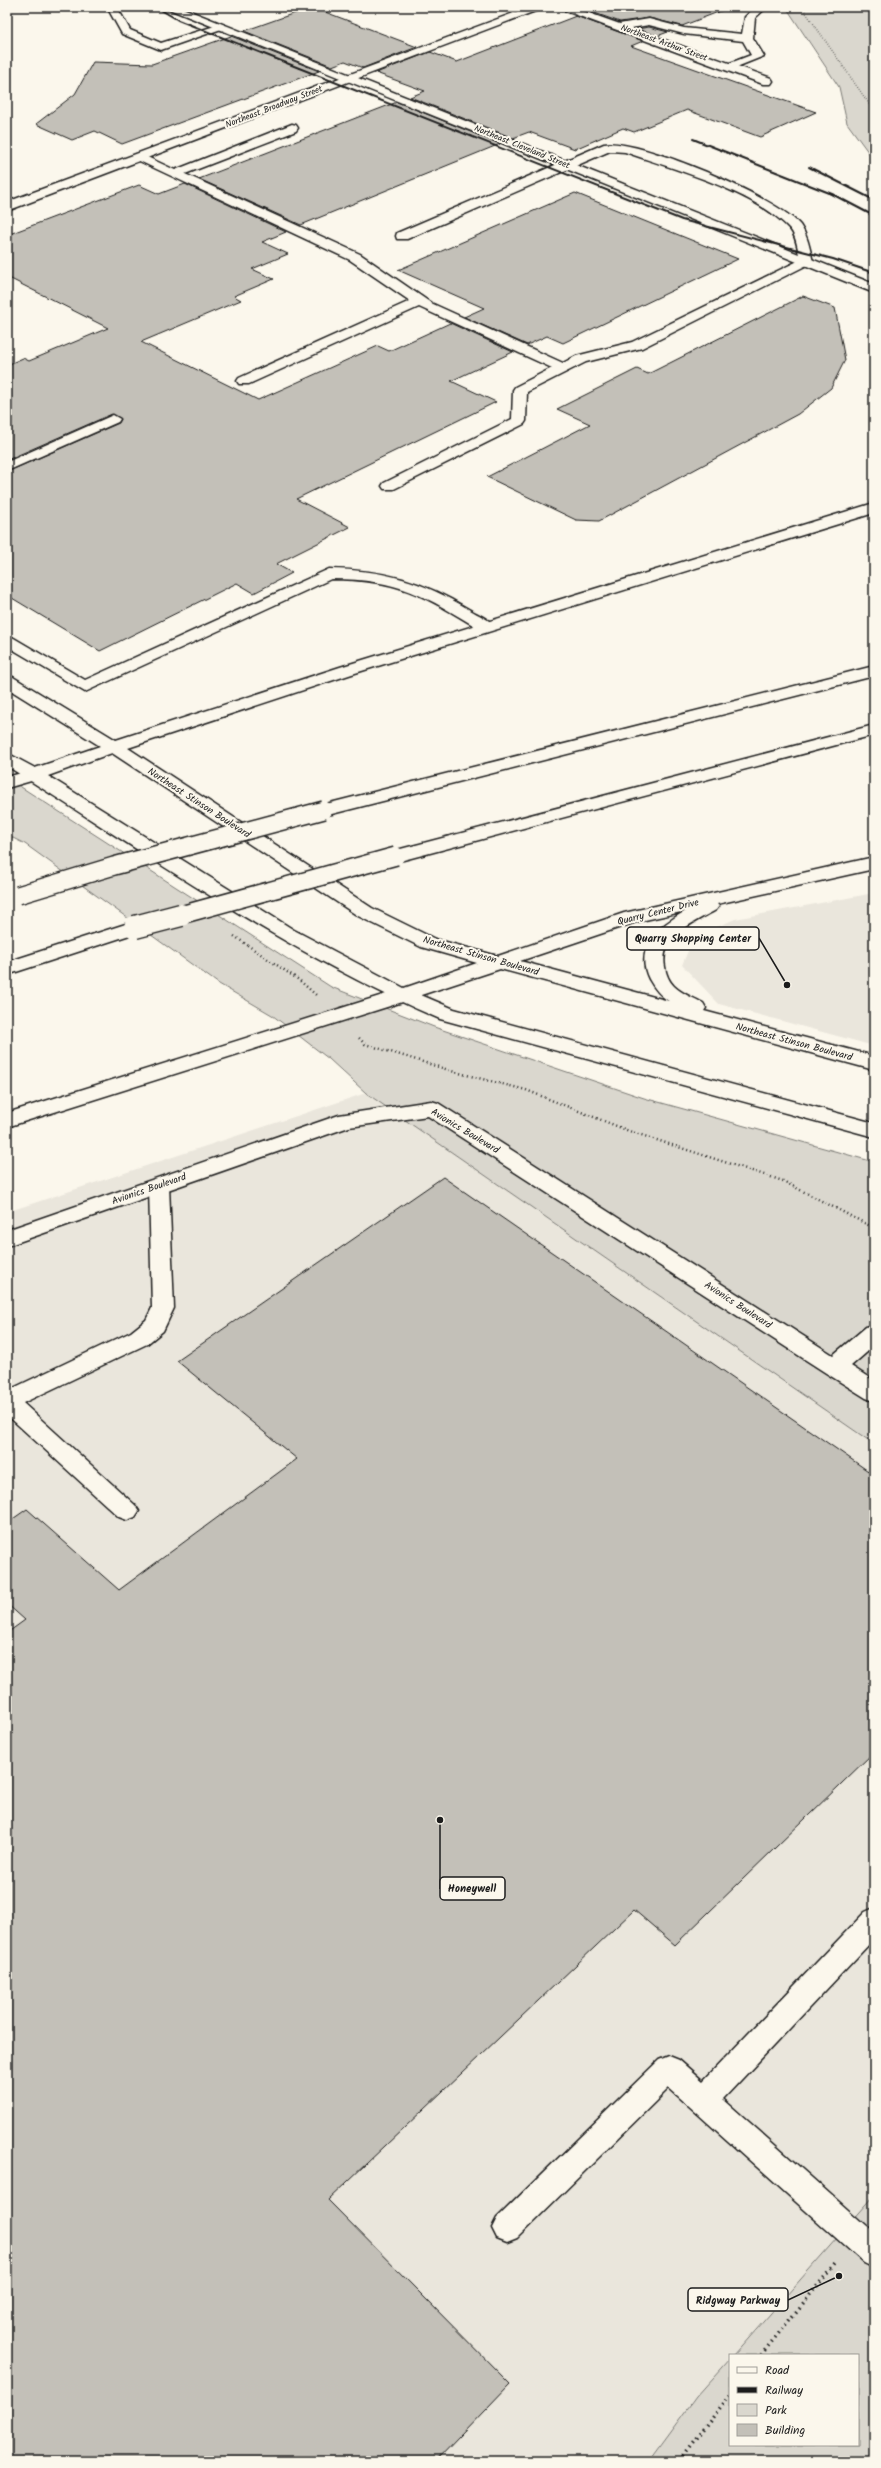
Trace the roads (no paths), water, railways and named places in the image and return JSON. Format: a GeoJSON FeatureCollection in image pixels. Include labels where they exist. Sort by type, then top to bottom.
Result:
{"type":"FeatureCollection","features":[{"type":"Feature","properties":{"kind":"main road","name":"Northeast Cleveland Street"},"geometry":{"type":"LineString","coordinates":[[170,7],[874,288]]}},
{"type":"Feature","properties":{"kind":"main road","name":"Northeast Broadway Street"},"geometry":{"type":"LineString","coordinates":[[7,207],[540,7]]}},
{"type":"Feature","properties":{"kind":"main road","name":"Northeast Arthur Street"},"geometry":{"type":"LineString","coordinates":[[561,7],[766,81]]}},
{"type":"Feature","properties":{"kind":"main road"},"geometry":{"type":"LineString","coordinates":[[7,783],[113,746],[487,627],[874,508]]}},
{"type":"Feature","properties":{"kind":"main road"},"geometry":{"type":"LineString","coordinates":[[608,737],[874,658]]}},
{"type":"Feature","properties":{"kind":"main road"},"geometry":{"type":"LineString","coordinates":[[12,896],[114,866],[324,810],[874,671]]}},
{"type":"Feature","properties":{"kind":"main road","name":"Northeast Stinson Boulevard"},"geometry":{"type":"LineString","coordinates":[[7,681],[113,746],[365,912],[428,942],[497,963],[874,1063]]}},
{"type":"Feature","properties":{"kind":"main road"},"geometry":{"type":"LineString","coordinates":[[7,969],[135,927],[396,856],[874,730]]}},
{"type":"Feature","properties":{"kind":"main road"},"geometry":{"type":"LineString","coordinates":[[7,758],[287,934],[402,995],[447,1014],[874,1130]]}},
{"type":"Feature","properties":{"kind":"main road","name":"Quarry Center Drive"},"geometry":{"type":"LineString","coordinates":[[7,1120],[402,995],[631,917],[874,863]]}},
{"type":"Feature","properties":{"kind":"main road"},"geometry":{"type":"LineString","coordinates":[[722,1023],[669,992],[657,974],[654,964],[655,950],[666,933],[674,926],[730,894]]}},
{"type":"Feature","properties":{"kind":"main road","name":"Avionics Boulevard"},"geometry":{"type":"LineString","coordinates":[[7,1238],[346,1120],[431,1108],[874,1392]]}},
{"type":"Feature","properties":{"kind":"main road"},"geometry":{"type":"LineString","coordinates":[[834,1367],[874,1334]]}},
{"type":"Feature","properties":{"kind":"lane"},"geometry":{"type":"LineString","coordinates":[[112,7],[126,32],[161,47],[221,27]]}},
{"type":"Feature","properties":{"kind":"lane"},"geometry":{"type":"LineString","coordinates":[[729,67],[758,56],[747,38],[750,17],[762,7]]}},
{"type":"Feature","properties":{"kind":"lane"},"geometry":{"type":"LineString","coordinates":[[619,27],[650,22],[684,31],[747,38]]}},
{"type":"Feature","properties":{"kind":"lane"},"geometry":{"type":"LineString","coordinates":[[175,174],[292,128]]}},
{"type":"Feature","properties":{"kind":"lane"},"geometry":{"type":"LineString","coordinates":[[388,486],[519,421],[520,390],[580,359],[637,345],[807,262],[795,228],[767,205],[739,191],[627,148],[608,147],[601,149],[568,166],[402,236]]}},
{"type":"Feature","properties":{"kind":"lane"},"geometry":{"type":"LineString","coordinates":[[139,158],[355,257],[420,302],[563,368]]}},
{"type":"Feature","properties":{"kind":"lane"},"geometry":{"type":"LineString","coordinates":[[244,380],[420,302]]}},
{"type":"Feature","properties":{"kind":"lane"},"geometry":{"type":"LineString","coordinates":[[7,467],[113,419]]}},
{"type":"Feature","properties":{"kind":"lane"},"geometry":{"type":"LineString","coordinates":[[7,639],[85,687],[111,673],[329,574],[361,574],[408,584],[440,599],[487,627]]}},
{"type":"Feature","properties":{"kind":"lane"},"geometry":{"type":"LineString","coordinates":[[127,1511],[7,1402],[139,1338],[155,1325],[163,1308],[159,1186]]}},
{"type":"Feature","properties":{"kind":"lane"},"geometry":{"type":"LineString","coordinates":[[704,2100],[874,1920]]}},
{"type":"Feature","properties":{"kind":"lane"},"geometry":{"type":"LineString","coordinates":[[507,2228],[669,2069],[866,2246]]}},
{"type":"Feature","properties":{"kind":"railway"},"geometry":{"type":"LineString","coordinates":[[156,7],[178,20],[682,220],[833,259],[874,273]]}},
{"type":"Feature","properties":{"kind":"railway"},"geometry":{"type":"LineString","coordinates":[[693,139],[832,194],[874,216]]}},
{"type":"Feature","properties":{"kind":"railway"},"geometry":{"type":"LineString","coordinates":[[809,167],[874,200]]}},
{"type":"Feature","properties":{"kind":"place","name":"Quarry Shopping Center"},"geometry":{"type":"Point","coordinates":[787,985]}},
{"type":"Feature","properties":{"kind":"place","name":"Honeywell"},"geometry":{"type":"Point","coordinates":[440,1820]}},
{"type":"Feature","properties":{"kind":"place","name":"Ridgway Parkway"},"geometry":{"type":"Point","coordinates":[839,2276]}}]}
